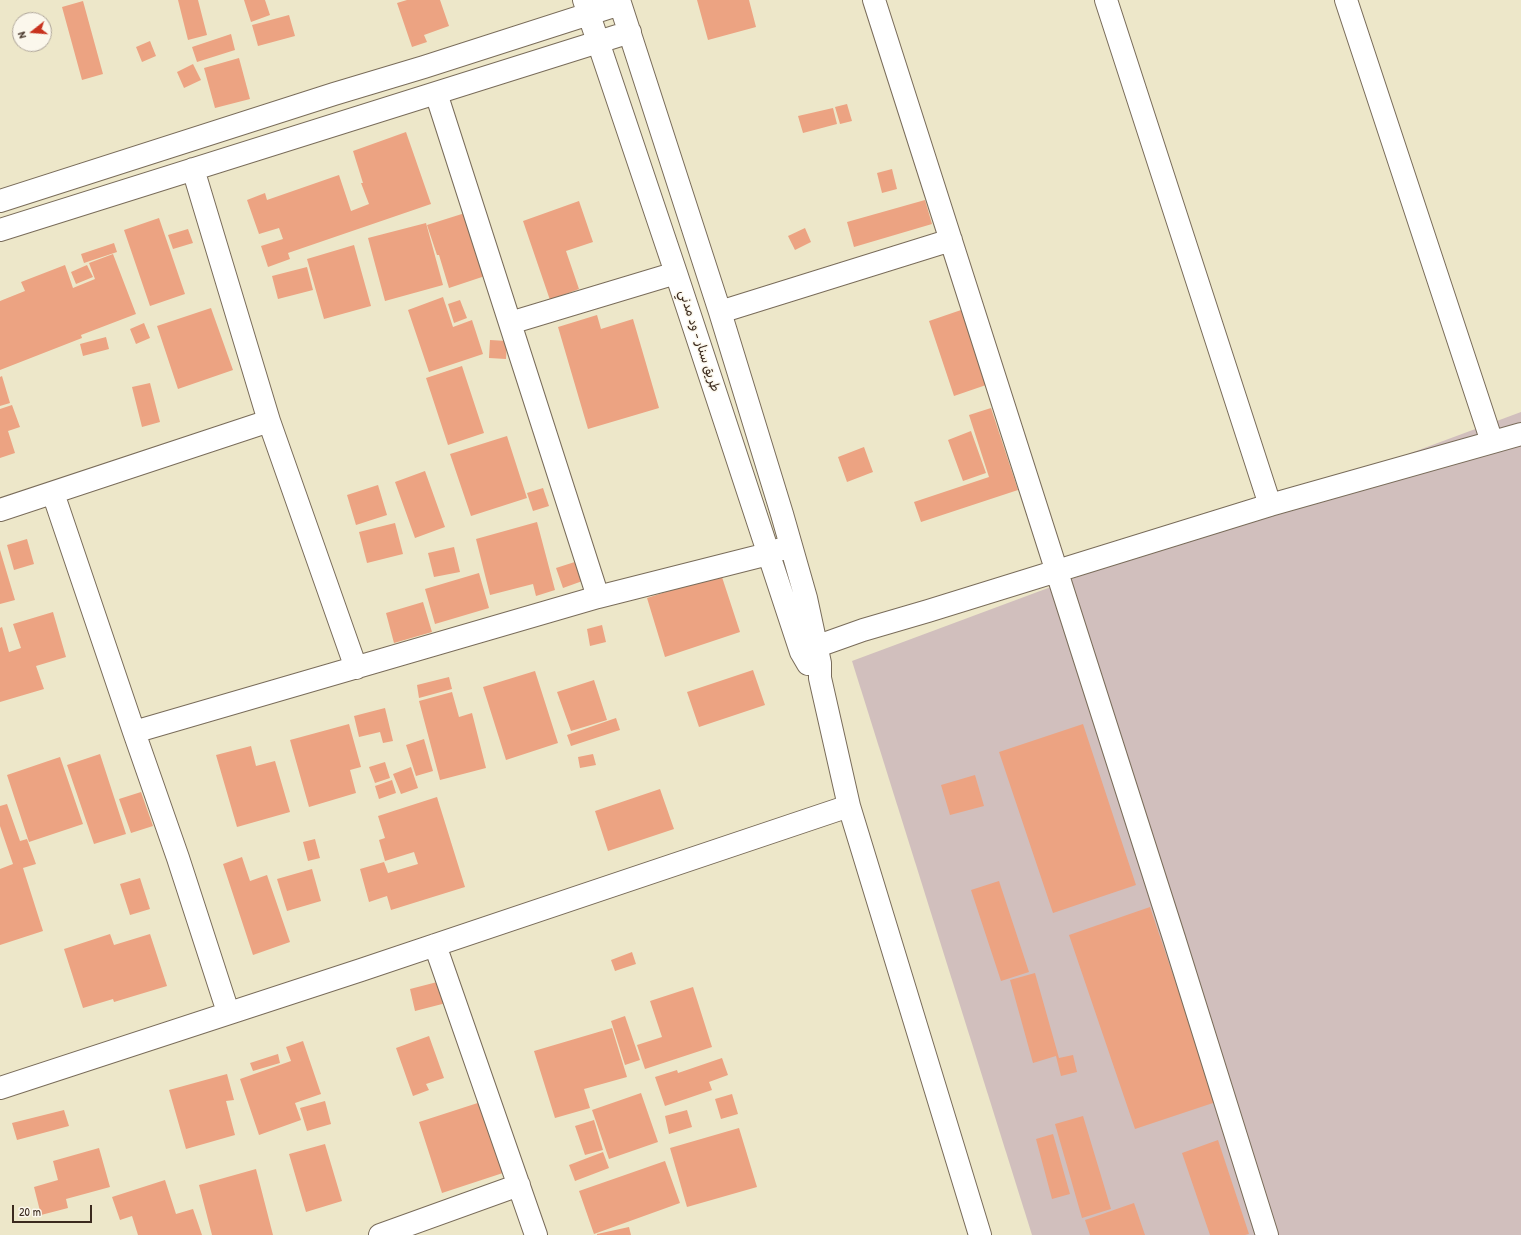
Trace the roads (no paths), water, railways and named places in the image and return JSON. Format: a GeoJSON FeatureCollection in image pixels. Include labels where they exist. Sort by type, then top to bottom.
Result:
{"type":"FeatureCollection","features":[{"type":"Feature","properties":{"kind":"street"},"geometry":{"type":"LineString","coordinates":[[874,0],[1196,1006],[1267,1235]]}},
{"type":"Feature","properties":{"kind":"street"},"geometry":{"type":"LineString","coordinates":[[1106,0],[1270,506]]}},
{"type":"Feature","properties":{"kind":"street"},"geometry":{"type":"LineString","coordinates":[[1346,0],[1492,442]]}},
{"type":"Feature","properties":{"kind":"street"},"geometry":{"type":"LineString","coordinates":[[0,201],[334,94],[424,67],[586,7],[620,2],[720,312],[782,514],[806,598],[809,649],[820,663],[820,678],[849,806],[980,1235]]}},
{"type":"Feature","properties":{"kind":"street","name":"طريق سنار - ود مدني"},"geometry":{"type":"LineString","coordinates":[[586,7],[676,273],[768,554],[809,649]]}},
{"type":"Feature","properties":{"kind":"street"},"geometry":{"type":"LineString","coordinates":[[0,230],[630,32]]}},
{"type":"Feature","properties":{"kind":"street"},"geometry":{"type":"LineString","coordinates":[[436,93],[598,597]]}},
{"type":"Feature","properties":{"kind":"street"},"geometry":{"type":"LineString","coordinates":[[193,169],[269,420],[356,668]]}},
{"type":"Feature","properties":{"kind":"street"},"geometry":{"type":"LineString","coordinates":[[720,312],[951,240]]}},
{"type":"Feature","properties":{"kind":"street"},"geometry":{"type":"LineString","coordinates":[[510,323],[676,273]]}},
{"type":"Feature","properties":{"kind":"street"},"geometry":{"type":"LineString","coordinates":[[0,510],[269,420]]}},
{"type":"Feature","properties":{"kind":"street"},"geometry":{"type":"LineString","coordinates":[[809,649],[863,630],[1270,506],[1521,434]]}},
{"type":"Feature","properties":{"kind":"street"},"geometry":{"type":"LineString","coordinates":[[53,493],[178,858],[228,1012]]}},
{"type":"Feature","properties":{"kind":"street"},"geometry":{"type":"LineString","coordinates":[[134,732],[598,597],[768,554],[790,546]]}},
{"type":"Feature","properties":{"kind":"street"},"geometry":{"type":"LineString","coordinates":[[0,1088],[435,945],[849,806]]}},
{"type":"Feature","properties":{"kind":"street"},"geometry":{"type":"LineString","coordinates":[[435,945],[536,1235]]}},
{"type":"Feature","properties":{"kind":"street"},"geometry":{"type":"LineString","coordinates":[[380,1235],[519,1185]]}}]}
